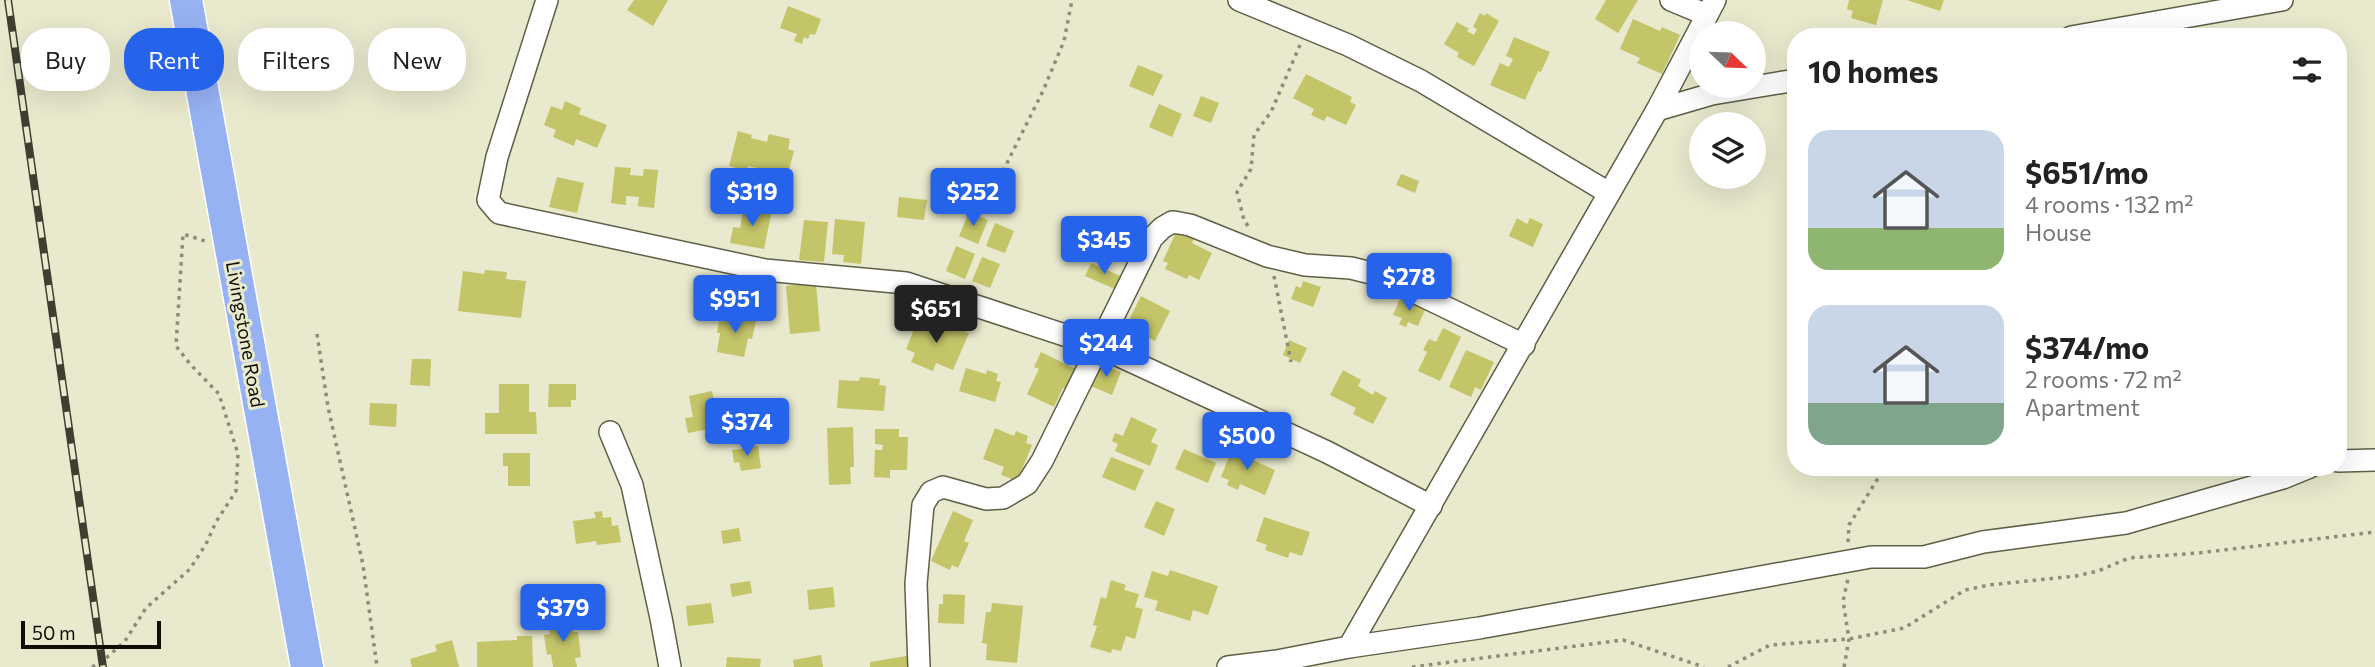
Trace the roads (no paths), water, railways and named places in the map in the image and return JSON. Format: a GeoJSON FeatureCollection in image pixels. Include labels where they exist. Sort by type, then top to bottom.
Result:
{"type":"FeatureCollection","features":[{"type":"Feature","properties":{"kind":"highway","name":"Livingstone Road"},"geometry":{"type":"LineString","coordinates":[[186,0],[307,667]]}},
{"type":"Feature","properties":{"kind":"street"},"geometry":{"type":"LineString","coordinates":[[547,0],[497,157],[488,200],[499,213],[765,270],[906,283],[1098,346],[1327,452],[1432,506]]}},
{"type":"Feature","properties":{"kind":"street"},"geometry":{"type":"LineString","coordinates":[[1239,0],[1348,45],[1421,81],[1609,194]]}},
{"type":"Feature","properties":{"kind":"street"},"geometry":{"type":"LineString","coordinates":[[1349,647],[1524,345],[1657,110],[1711,8],[1671,0]]}},
{"type":"Feature","properties":{"kind":"street"},"geometry":{"type":"LineString","coordinates":[[2122,28],[2282,0]]}},
{"type":"Feature","properties":{"kind":"street"},"geometry":{"type":"LineString","coordinates":[[1657,110],[1712,94],[1787,82]]}},
{"type":"Feature","properties":{"kind":"street"},"geometry":{"type":"LineString","coordinates":[[919,667],[916,584],[923,505],[931,492],[943,487],[986,499],[1003,498],[1027,484],[1042,461],[1152,239],[1172,222],[1190,225],[1267,256],[1305,265],[1351,268],[1379,275],[1524,345]]}},
{"type":"Feature","properties":{"kind":"street"},"geometry":{"type":"LineString","coordinates":[[610,432],[632,485],[670,667]]}},
{"type":"Feature","properties":{"kind":"street"},"geometry":{"type":"LineString","coordinates":[[2347,461],[2375,460]]}},
{"type":"Feature","properties":{"kind":"street"},"geometry":{"type":"LineString","coordinates":[[1228,667],[1479,628],[1871,557],[1924,557],[1983,542],[2126,523],[2286,476]]}},
{"type":"Feature","properties":{"kind":"railway"},"geometry":{"type":"LineString","coordinates":[[8,0],[103,667]]}}]}
